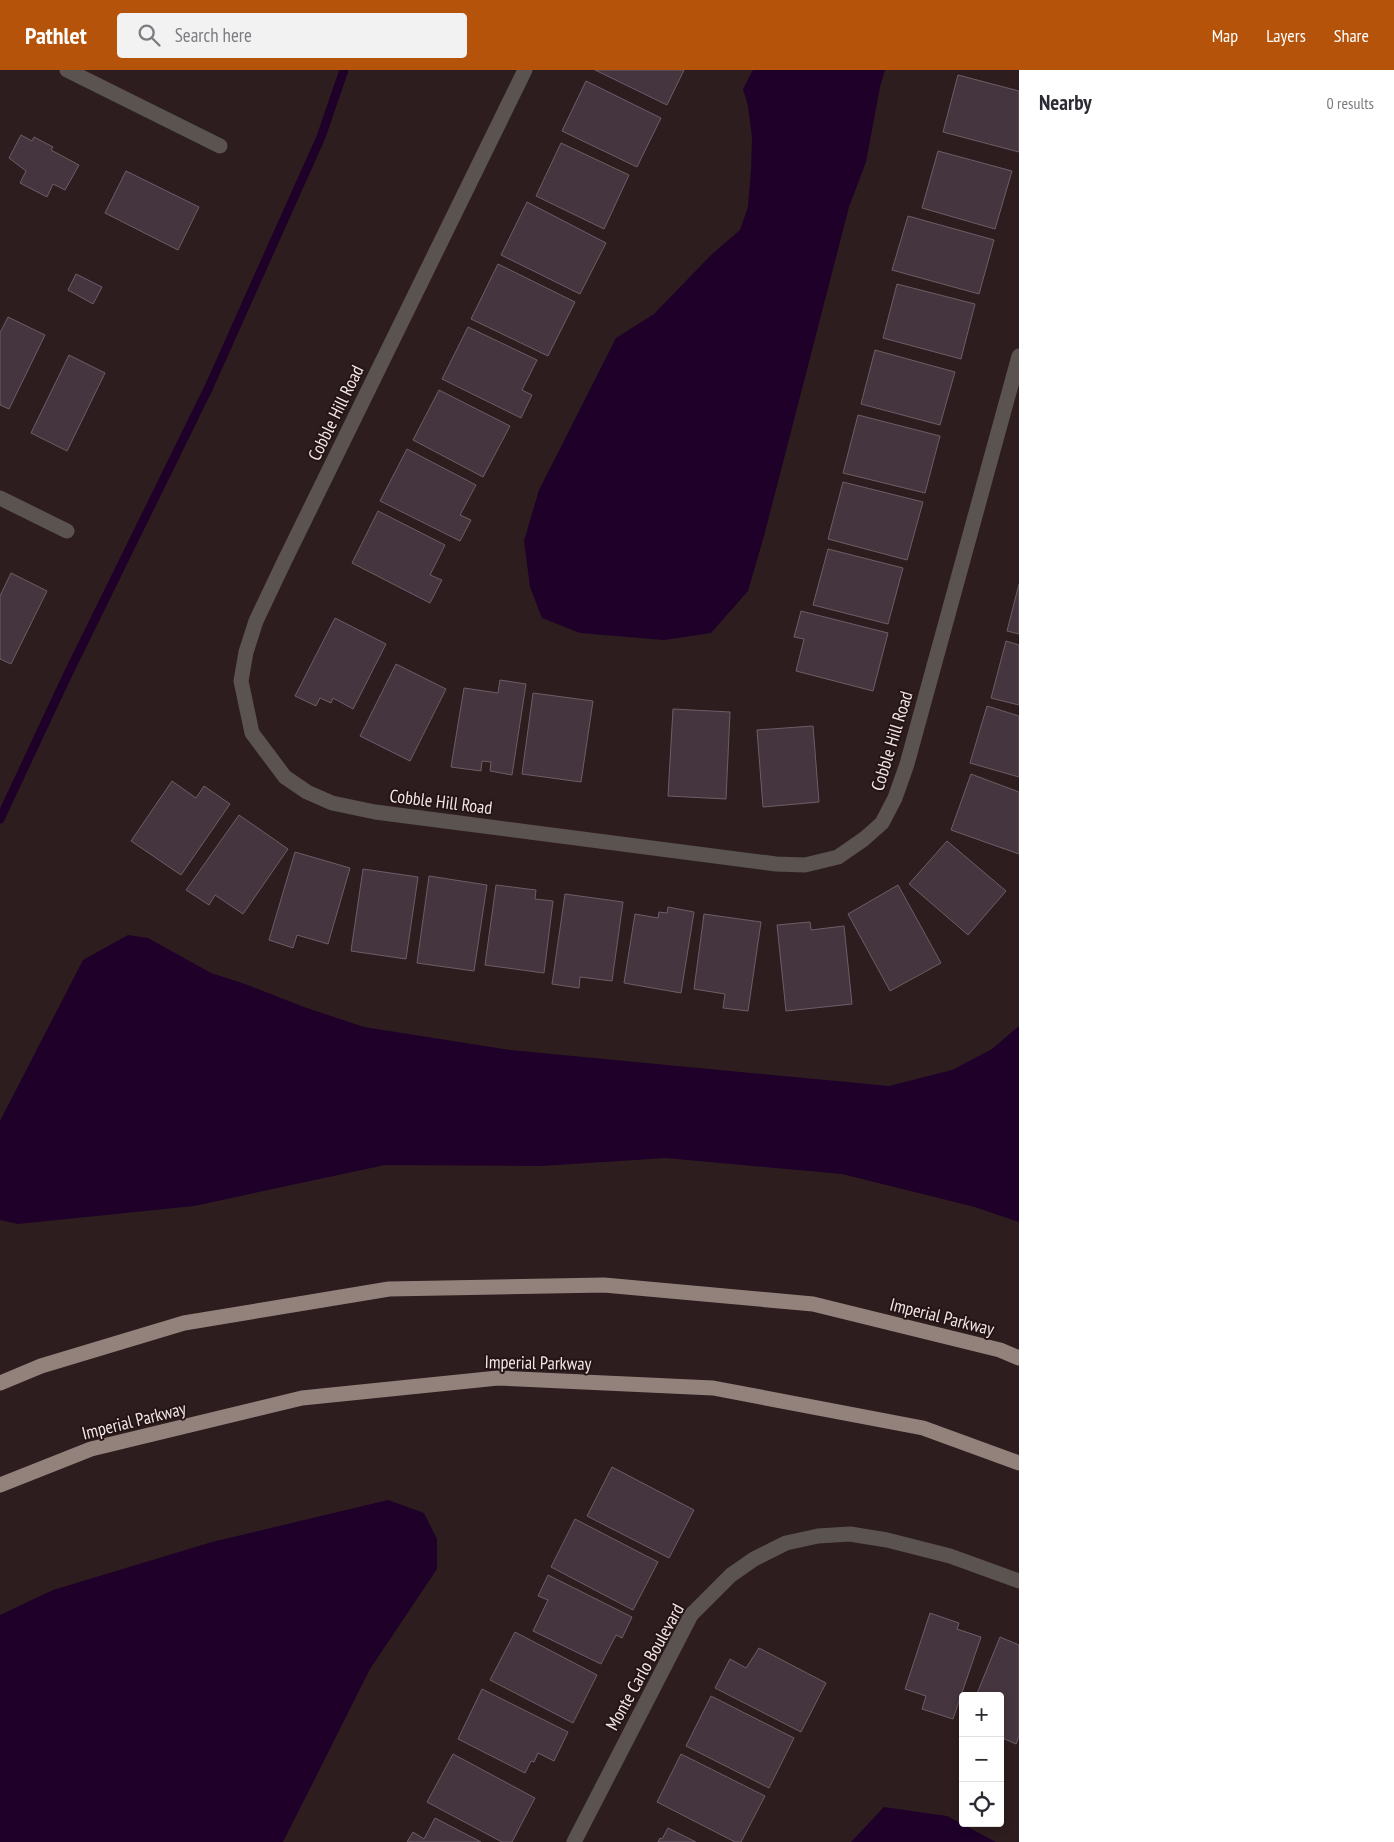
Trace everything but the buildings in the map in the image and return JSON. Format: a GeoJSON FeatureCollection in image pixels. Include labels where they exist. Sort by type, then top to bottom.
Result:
{"type":"FeatureCollection","features":[{"type":"Feature","properties":{"kind":"main road","name":"Imperial Parkway"},"geometry":{"type":"LineString","coordinates":[[0,1383],[41,1366],[184,1323],[389,1289],[604,1285],[813,1304],[1000,1350],[1019,1358]]}},
{"type":"Feature","properties":{"kind":"main road","name":"Imperial Parkway"},"geometry":{"type":"LineString","coordinates":[[0,1485],[91,1449],[302,1398],[498,1378],[713,1388],[923,1428],[1019,1463]]}},
{"type":"Feature","properties":{"kind":"street"},"geometry":{"type":"LineString","coordinates":[[68,70],[220,146]]}},
{"type":"Feature","properties":{"kind":"street","name":"Cobble Hill Road"},"geometry":{"type":"LineString","coordinates":[[526,70],[284,562],[256,621],[246,652],[241,681],[252,733],[285,777],[306,792],[332,803],[375,812],[776,864],[806,865],[838,857],[864,839],[882,823],[896,798],[1019,356]]}},
{"type":"Feature","properties":{"kind":"street"},"geometry":{"type":"LineString","coordinates":[[0,498],[67,532]]}},
{"type":"Feature","properties":{"kind":"street","name":"Monte Carlo Boulevard"},"geometry":{"type":"LineString","coordinates":[[574,1842],[691,1615],[730,1575],[754,1559],[786,1543],[818,1536],[850,1534],[887,1540],[950,1556],[1019,1581]]}},
{"type":"Feature","properties":{"kind":"shaded area"},"geometry":{"type":"Polygon","coordinates":[[[753,70],[885,70],[866,162],[849,207],[748,591],[711,633],[664,640],[580,633],[542,618],[530,587],[524,541],[539,490],[616,338],[654,314],[711,255],[740,230],[748,207],[752,137],[748,106],[743,89],[753,70]]]}},
{"type":"Feature","properties":{"kind":"shaded area"},"geometry":{"type":"Polygon","coordinates":[[[128,935],[148,938],[211,973],[364,1027],[510,1050],[889,1086],[952,1070],[992,1049],[1019,1026],[1019,1222],[975,1207],[842,1174],[666,1158],[541,1166],[385,1165],[194,1206],[18,1224],[0,1220],[0,1121],[83,960],[128,935]]]}},
{"type":"Feature","properties":{"kind":"shaded area"},"geometry":{"type":"Polygon","coordinates":[[[388,1500],[424,1513],[437,1539],[437,1569],[370,1669],[283,1842],[0,1842],[0,1615],[53,1590],[212,1542],[388,1500]]]}},
{"type":"Feature","properties":{"kind":"shaded area"},"geometry":{"type":"Polygon","coordinates":[[[884,1807],[947,1816],[959,1822],[959,1827],[968,1827],[996,1842],[851,1842],[884,1807]]]}},
{"type":"Feature","properties":{"kind":"waterway"},"geometry":{"type":"LineString","coordinates":[[0,819],[67,676],[209,387],[321,137],[344,70]]}}]}
